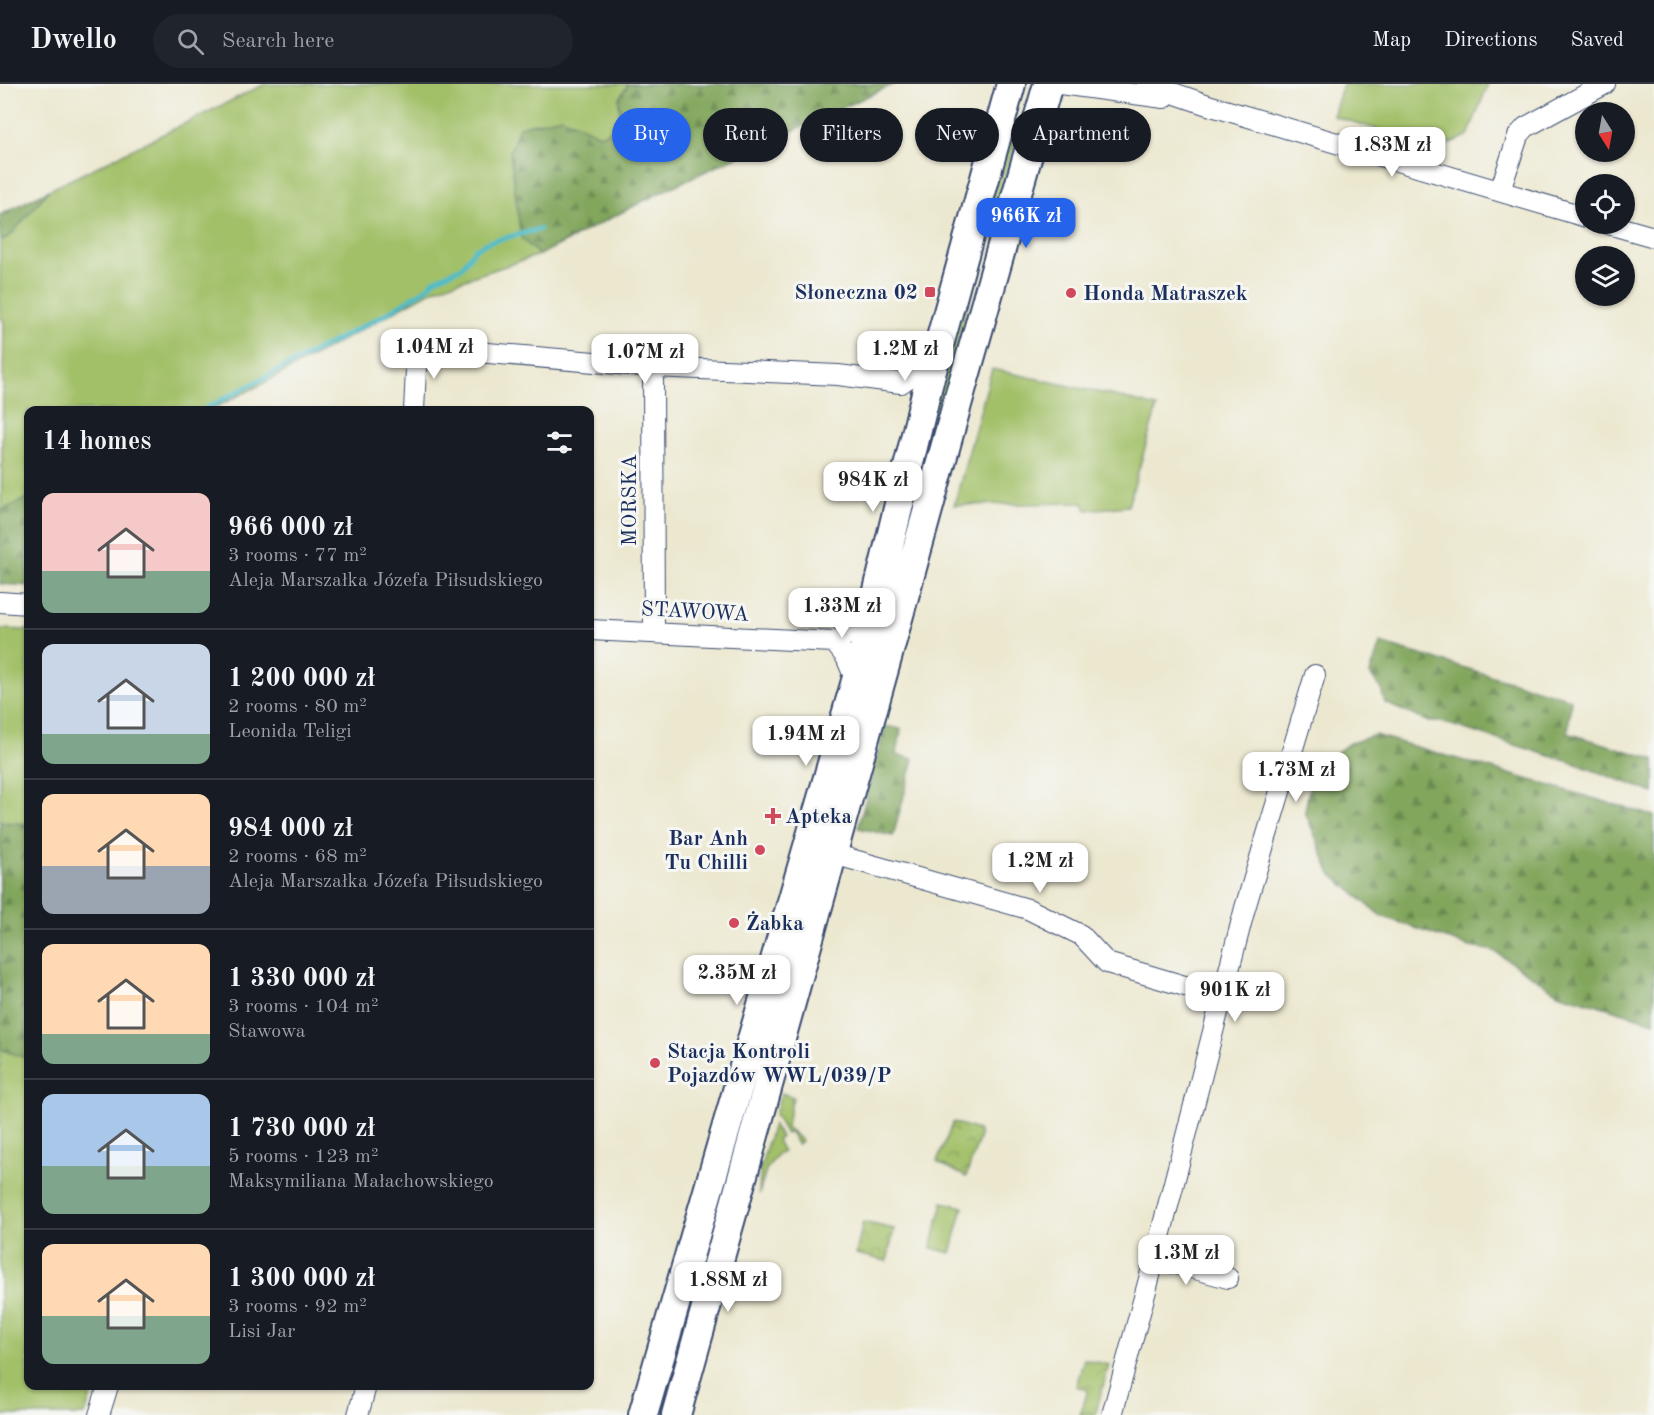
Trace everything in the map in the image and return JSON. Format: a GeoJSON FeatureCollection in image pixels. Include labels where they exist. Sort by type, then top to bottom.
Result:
{"type":"FeatureCollection","features":[{"type":"Feature","properties":{"kind":"main road"},"geometry":{"type":"LineString","coordinates":[[643,1415],[856,681],[918,428],[1011,84]]}},
{"type":"Feature","properties":{"kind":"main road"},"geometry":{"type":"LineString","coordinates":[[676,1415],[1048,84]]}},
{"type":"Feature","properties":{"kind":"street"},"geometry":{"type":"LineString","coordinates":[[1060,84],[1208,105]]}},
{"type":"Feature","properties":{"kind":"street"},"geometry":{"type":"LineString","coordinates":[[1147,84],[1208,105],[1575,214]]}},
{"type":"Feature","properties":{"kind":"street"},"geometry":{"type":"LineString","coordinates":[[1500,191],[1518,136],[1526,127],[1605,84]]}},
{"type":"Feature","properties":{"kind":"street"},"geometry":{"type":"LineString","coordinates":[[1635,232],[1654,237]]}},
{"type":"Feature","properties":{"kind":"street"},"geometry":{"type":"LineString","coordinates":[[394,345],[653,367],[838,375],[901,383],[918,370],[939,348]]}},
{"type":"Feature","properties":{"kind":"street"},"geometry":{"type":"LineString","coordinates":[[414,406],[417,348]]}},
{"type":"Feature","properties":{"kind":"street","name":"MORSKA"},"geometry":{"type":"LineString","coordinates":[[653,367],[654,633]]}},
{"type":"Feature","properties":{"kind":"street"},"geometry":{"type":"LineString","coordinates":[[901,383],[910,401],[918,428]]}},
{"type":"Feature","properties":{"kind":"street"},"geometry":{"type":"LineString","coordinates":[[0,602],[24,604]]}},
{"type":"Feature","properties":{"kind":"street"},"geometry":{"type":"LineString","coordinates":[[856,681],[846,657],[834,642],[852,632],[874,609]]}},
{"type":"Feature","properties":{"kind":"street","name":"STAWOWA"},"geometry":{"type":"LineString","coordinates":[[594,630],[834,642]]}},
{"type":"Feature","properties":{"kind":"street"},"geometry":{"type":"LineString","coordinates":[[1112,1415],[1245,908],[1315,675]]}},
{"type":"Feature","properties":{"kind":"street"},"geometry":{"type":"LineString","coordinates":[[832,855],[1028,909],[1081,935],[1107,963],[1222,997]]}},
{"type":"Feature","properties":{"kind":"street"},"geometry":{"type":"LineString","coordinates":[[1155,1258],[1228,1278]]}},
{"type":"Feature","properties":{"kind":"street"},"geometry":{"type":"LineString","coordinates":[[99,1415],[107,1390]]}},
{"type":"Feature","properties":{"kind":"street"},"geometry":{"type":"LineString","coordinates":[[358,1415],[365,1390]]}},
{"type":"Feature","properties":{"kind":"green space"},"geometry":{"type":"Polygon","coordinates":[[[265,84],[664,84],[650,108],[612,108],[612,162],[618,162],[574,238],[539,255],[435,289],[218,406],[24,406],[24,500],[1,511],[4,323],[0,315],[0,241],[10,235],[49,190],[265,84]]]}},
{"type":"Feature","properties":{"kind":"green space"},"geometry":{"type":"Polygon","coordinates":[[[628,84],[894,84],[842,108],[800,108],[800,128],[788,133],[788,108],[703,108],[703,162],[726,162],[663,191],[539,255],[521,238],[510,152],[519,127],[562,117],[600,135],[612,130],[612,162],[691,162],[691,108],[619,108],[619,99],[628,84]]]}},
{"type":"Feature","properties":{"kind":"green space"},"geometry":{"type":"Polygon","coordinates":[[[1343,84],[1488,84],[1468,136],[1439,148],[1333,116],[1343,84]]]}},
{"type":"Feature","properties":{"kind":"green space"},"geometry":{"type":"Polygon","coordinates":[[[1011,119],[1011,156],[974,282],[918,499],[666,1412],[661,1411],[686,1322],[1011,119]]]}},
{"type":"Feature","properties":{"kind":"green space"},"geometry":{"type":"Polygon","coordinates":[[[49,190],[10,236],[0,241],[0,215],[49,190]]]}},
{"type":"Feature","properties":{"kind":"green space"},"geometry":{"type":"Polygon","coordinates":[[[992,369],[1157,407],[1128,506],[1086,510],[1083,503],[954,505],[992,369]]]}},
{"type":"Feature","properties":{"kind":"green space"},"geometry":{"type":"Polygon","coordinates":[[[24,500],[24,586],[0,584],[0,511],[24,500]]]}},
{"type":"Feature","properties":{"kind":"green space"},"geometry":{"type":"Polygon","coordinates":[[[0,629],[24,630],[24,1390],[93,1390],[85,1415],[0,1415],[0,629]]]}},
{"type":"Feature","properties":{"kind":"green space"},"geometry":{"type":"Polygon","coordinates":[[[1380,643],[1571,699],[1568,733],[1654,759],[1654,793],[1579,765],[1442,722],[1429,722],[1385,703],[1381,689],[1370,674],[1380,643]]]}},
{"type":"Feature","properties":{"kind":"green space"},"geometry":{"type":"Polygon","coordinates":[[[885,726],[901,729],[897,755],[914,759],[893,836],[858,828],[885,726]]]}},
{"type":"Feature","properties":{"kind":"green space"},"geometry":{"type":"Polygon","coordinates":[[[1375,735],[1654,816],[1654,1022],[1558,993],[1494,951],[1470,947],[1381,916],[1331,874],[1305,812],[1312,771],[1348,744],[1375,735]]]}},
{"type":"Feature","properties":{"kind":"green space"},"geometry":{"type":"Polygon","coordinates":[[[0,822],[24,824],[24,1058],[0,1049],[0,822]]]}},
{"type":"Feature","properties":{"kind":"green space"},"geometry":{"type":"Polygon","coordinates":[[[781,1093],[793,1097],[786,1127],[802,1141],[797,1144],[790,1132],[786,1134],[775,1115],[781,1093]]]}},
{"type":"Feature","properties":{"kind":"green space"},"geometry":{"type":"Polygon","coordinates":[[[953,1122],[978,1130],[980,1136],[966,1177],[937,1162],[953,1122]]]}},
{"type":"Feature","properties":{"kind":"green space"},"geometry":{"type":"Polygon","coordinates":[[[773,1124],[781,1137],[777,1140],[783,1152],[778,1153],[766,1170],[759,1194],[760,1169],[773,1124]]]}},
{"type":"Feature","properties":{"kind":"green space"},"geometry":{"type":"Polygon","coordinates":[[[943,1202],[963,1207],[951,1253],[931,1248],[943,1202]]]}},
{"type":"Feature","properties":{"kind":"green space"},"geometry":{"type":"Polygon","coordinates":[[[863,1222],[894,1229],[887,1261],[856,1254],[863,1222]]]}},
{"type":"Feature","properties":{"kind":"green space"},"geometry":{"type":"Polygon","coordinates":[[[1084,1359],[1109,1365],[1095,1415],[1080,1415],[1088,1390],[1076,1386],[1084,1359]]]}},
{"type":"Feature","properties":{"kind":"waterway"},"geometry":{"type":"LineString","coordinates":[[211,406],[384,315],[427,288],[434,280],[462,267],[475,249],[489,242],[540,229]]}},
{"type":"Feature","properties":{"kind":"place","name":"Słoneczna 02"},"geometry":{"type":"Point","coordinates":[930,292]}},
{"type":"Feature","properties":{"kind":"place","name":"Honda Matraszek"},"geometry":{"type":"Point","coordinates":[1071,293]}},
{"type":"Feature","properties":{"kind":"place","name":"Apteka"},"geometry":{"type":"Point","coordinates":[773,816]}},
{"type":"Feature","properties":{"kind":"place","name":"Bar Anh Tu Chilli"},"geometry":{"type":"Point","coordinates":[760,850]}},
{"type":"Feature","properties":{"kind":"place","name":"Żabka"},"geometry":{"type":"Point","coordinates":[734,923]}},
{"type":"Feature","properties":{"kind":"place","name":"Stacja Kontroli Pojazdów WWL/039/P"},"geometry":{"type":"Point","coordinates":[655,1063]}}]}
